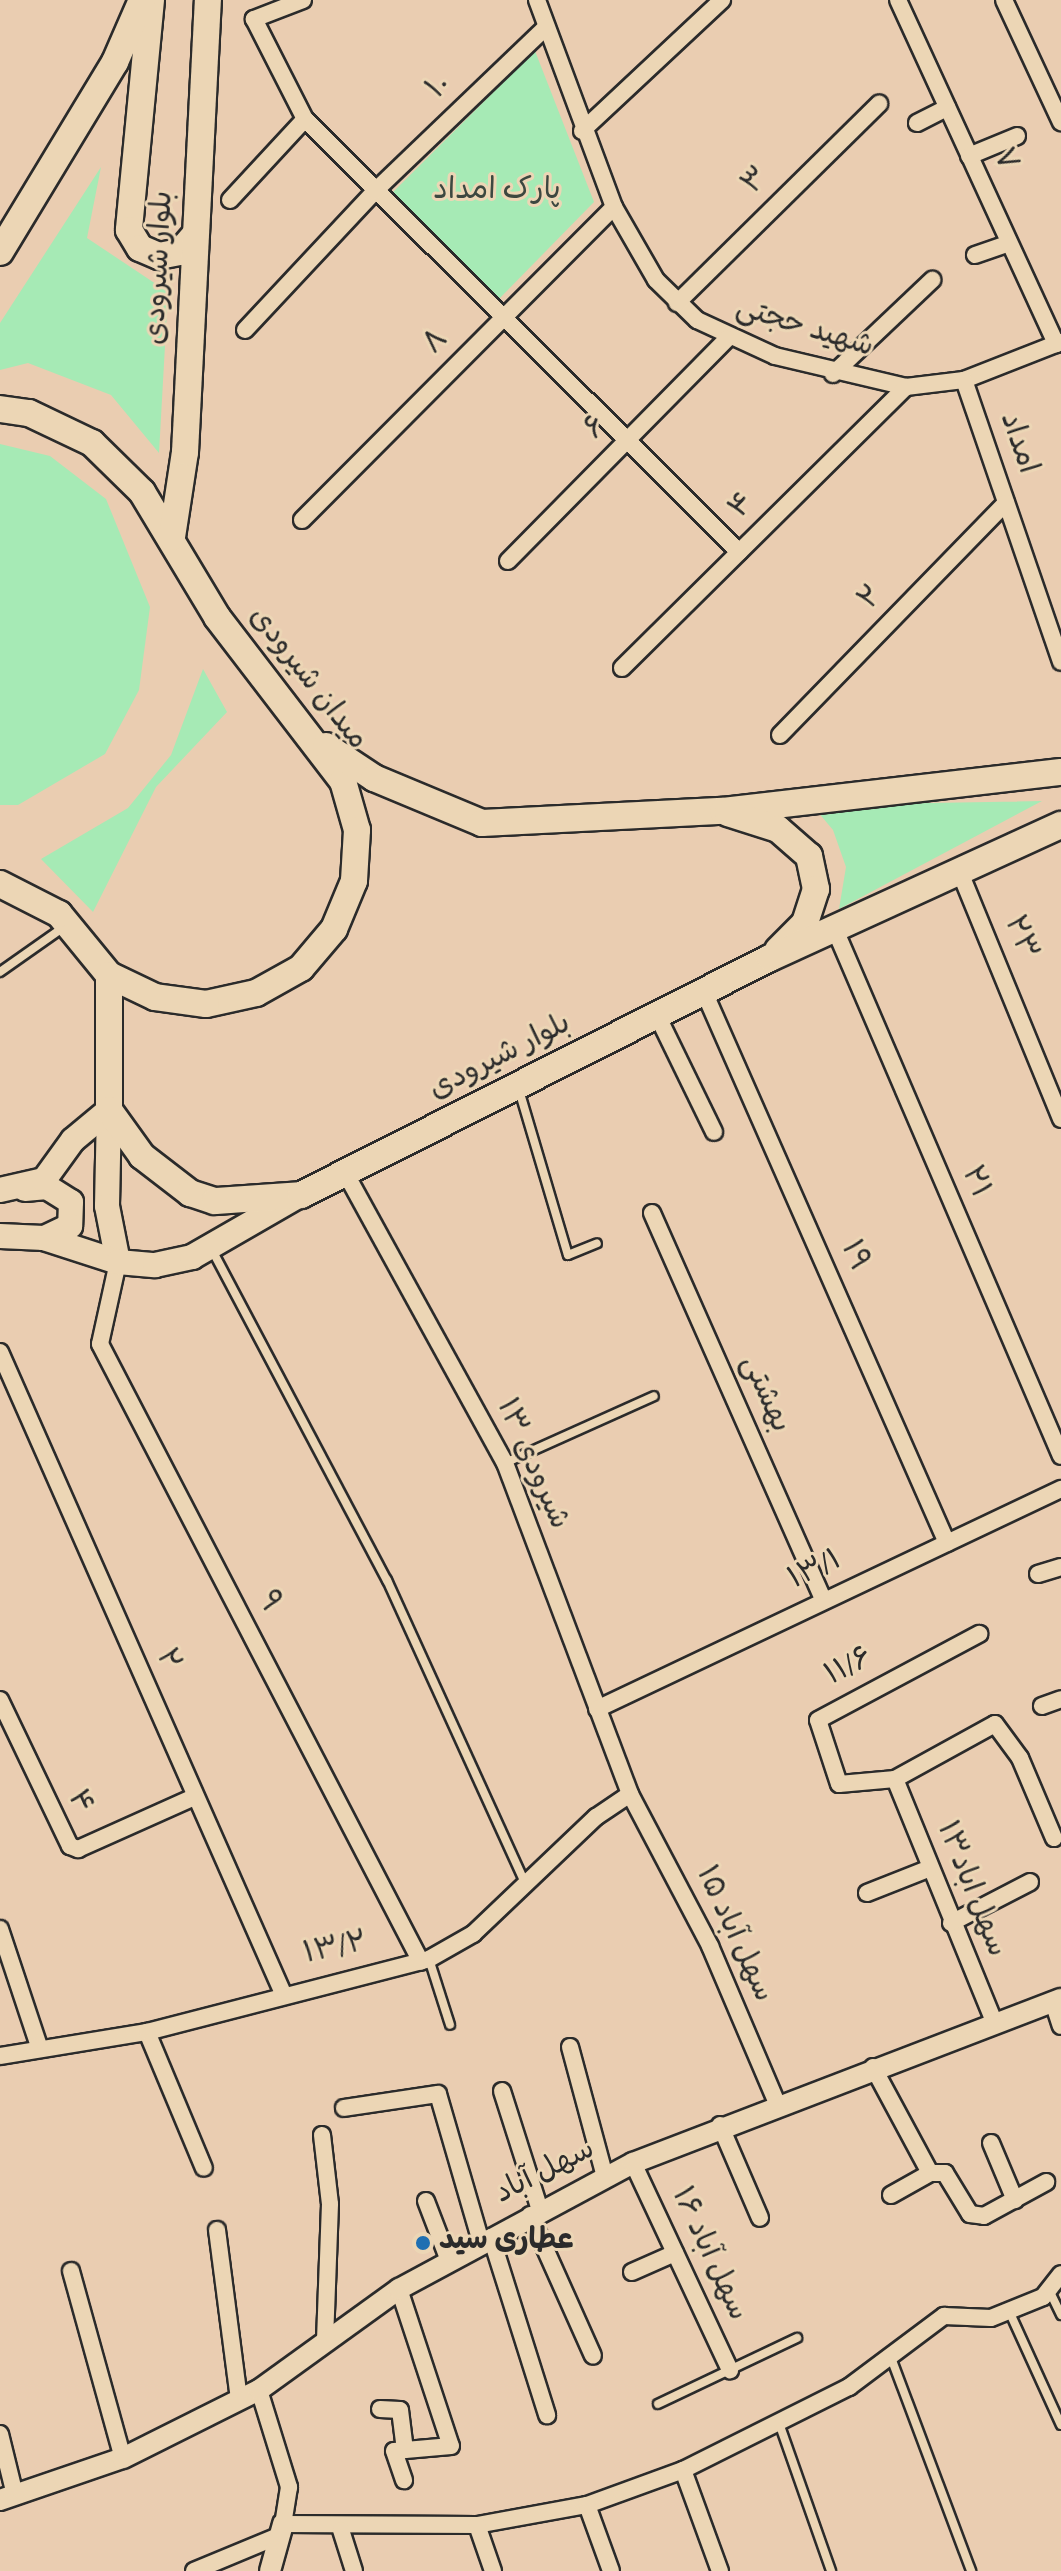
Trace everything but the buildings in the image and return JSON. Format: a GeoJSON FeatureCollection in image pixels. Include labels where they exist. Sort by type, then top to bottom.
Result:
{"type":"FeatureCollection","features":[{"type":"Feature","properties":{"kind":"main road"},"geometry":{"type":"LineString","coordinates":[[0,252],[115,62],[142,0]]}},
{"type":"Feature","properties":{"kind":"main road"},"geometry":{"type":"LineString","coordinates":[[151,0],[129,230],[140,248],[159,256],[180,252],[195,235]]}},
{"type":"Feature","properties":{"kind":"main road","name":"بلوار شیرودی"},"geometry":{"type":"LineString","coordinates":[[172,537],[185,452],[208,0]]}},
{"type":"Feature","properties":{"kind":"main road","name":"میدان شیرودی"},"geometry":{"type":"LineString","coordinates":[[0,409],[29,413],[92,443],[142,492],[172,537],[217,617],[315,738],[343,781],[355,856],[334,929],[301,968],[256,993],[206,1004],[155,997],[109,975],[68,924],[0,884]]}},
{"type":"Feature","properties":{"kind":"main road"},"geometry":{"type":"LineString","coordinates":[[315,738],[374,778],[482,823],[723,811],[1061,772]]}},
{"type":"Feature","properties":{"kind":"main road"},"geometry":{"type":"LineString","coordinates":[[723,811],[778,829],[809,856],[816,889],[805,923],[770,958]]}},
{"type":"Feature","properties":{"kind":"main road","name":"بلوار شیرودی"},"geometry":{"type":"LineString","coordinates":[[109,1110],[142,1156],[190,1193],[215,1201],[301,1195],[657,1015],[705,994],[770,958],[836,932],[959,870],[1061,825]]}},
{"type":"Feature","properties":{"kind":"main road"},"geometry":{"type":"LineString","coordinates":[[109,975],[107,1206],[118,1262]]}},
{"type":"Feature","properties":{"kind":"main road"},"geometry":{"type":"LineString","coordinates":[[8,1190],[44,1180],[73,1140],[109,1110]]}},
{"type":"Feature","properties":{"kind":"main road"},"geometry":{"type":"LineString","coordinates":[[8,1190],[47,1187],[71,1202],[70,1226],[44,1238]]}},
{"type":"Feature","properties":{"kind":"main road"},"geometry":{"type":"LineString","coordinates":[[0,1236],[44,1238],[118,1262],[155,1265],[210,1246],[301,1195]]}},
{"type":"Feature","properties":{"kind":"street"},"geometry":{"type":"LineString","coordinates":[[303,0],[254,19],[305,119],[739,552]]}},
{"type":"Feature","properties":{"kind":"street","name":"شهید حجتی"},"geometry":{"type":"LineString","coordinates":[[537,0],[582,131],[614,207],[677,303],[727,339],[833,374],[906,387],[964,380],[1058,343]]}},
{"type":"Feature","properties":{"kind":"street"},"geometry":{"type":"LineString","coordinates":[[582,131],[722,0]]}},
{"type":"Feature","properties":{"kind":"street","name":"۷"},"geometry":{"type":"LineString","coordinates":[[898,0],[1058,343]]}},
{"type":"Feature","properties":{"kind":"street"},"geometry":{"type":"LineString","coordinates":[[1004,0],[1061,122]]}},
{"type":"Feature","properties":{"kind":"street","name":"۱۰"},"geometry":{"type":"LineString","coordinates":[[245,330],[375,191],[546,27]]}},
{"type":"Feature","properties":{"kind":"street","name":"۳"},"geometry":{"type":"LineString","coordinates":[[677,303],[879,104]]}},
{"type":"Feature","properties":{"kind":"street"},"geometry":{"type":"LineString","coordinates":[[917,123],[947,108]]}},
{"type":"Feature","properties":{"kind":"street"},"geometry":{"type":"LineString","coordinates":[[230,200],[305,119]]}},
{"type":"Feature","properties":{"kind":"street"},"geometry":{"type":"LineString","coordinates":[[969,156],[1017,136]]}},
{"type":"Feature","properties":{"kind":"street","name":"۸"},"geometry":{"type":"LineString","coordinates":[[302,520],[614,207]]}},
{"type":"Feature","properties":{"kind":"street"},"geometry":{"type":"LineString","coordinates":[[975,255],[1009,243]]}},
{"type":"Feature","properties":{"kind":"street"},"geometry":{"type":"LineString","coordinates":[[833,374],[932,280]]}},
{"type":"Feature","properties":{"kind":"street","name":"۶"},"geometry":{"type":"LineString","coordinates":[[508,561],[727,339]]}},
{"type":"Feature","properties":{"kind":"street","name":"امداد"},"geometry":{"type":"LineString","coordinates":[[964,380],[1061,662]]}},
{"type":"Feature","properties":{"kind":"street","name":"۴"},"geometry":{"type":"LineString","coordinates":[[622,668],[906,387]]}},
{"type":"Feature","properties":{"kind":"street","name":"۲"},"geometry":{"type":"LineString","coordinates":[[780,735],[1006,503]]}},
{"type":"Feature","properties":{"kind":"street","name":"۲۳"},"geometry":{"type":"LineString","coordinates":[[959,870],[1061,1119]]}},
{"type":"Feature","properties":{"kind":"street","name":"۲۱"},"geometry":{"type":"LineString","coordinates":[[836,932],[1061,1456]]}},
{"type":"Feature","properties":{"kind":"street","name":"۱۹"},"geometry":{"type":"LineString","coordinates":[[705,994],[947,1543]]}},
{"type":"Feature","properties":{"kind":"street"},"geometry":{"type":"LineString","coordinates":[[657,1015],[714,1132]]}},
{"type":"Feature","properties":{"kind":"street","name":"شیرودی ۱۳"},"geometry":{"type":"LineString","coordinates":[[346,1174],[505,1463],[630,1794]]}},
{"type":"Feature","properties":{"kind":"street","name":"بهشتی"},"geometry":{"type":"LineString","coordinates":[[652,1213],[823,1598]]}},
{"type":"Feature","properties":{"kind":"street","name":"۹"},"geometry":{"type":"LineString","coordinates":[[118,1262],[100,1344],[425,1960]]}},
{"type":"Feature","properties":{"kind":"street","name":"۲"},"geometry":{"type":"LineString","coordinates":[[0,1352],[282,1991]]}},
{"type":"Feature","properties":{"kind":"street","name":"۱۳/۱"},"geometry":{"type":"LineString","coordinates":[[597,1709],[823,1598],[1061,1489]]}},
{"type":"Feature","properties":{"kind":"street"},"geometry":{"type":"LineString","coordinates":[[1038,1574],[1061,1567]]}},
{"type":"Feature","properties":{"kind":"street","name":"۱۱/۶"},"geometry":{"type":"LineString","coordinates":[[895,1779],[839,1784],[818,1720],[979,1634]]}},
{"type":"Feature","properties":{"kind":"street"},"geometry":{"type":"LineString","coordinates":[[1042,1706],[1061,1699]]}},
{"type":"Feature","properties":{"kind":"street","name":"۴"},"geometry":{"type":"LineString","coordinates":[[0,1700],[70,1846],[78,1849],[194,1797]]}},
{"type":"Feature","properties":{"kind":"street"},"geometry":{"type":"LineString","coordinates":[[895,1779],[995,1724],[1020,1758],[1054,1838]]}},
{"type":"Feature","properties":{"kind":"street","name":"سهل اباد۱۳"},"geometry":{"type":"LineString","coordinates":[[895,1779],[928,1869],[994,2022]]}},
{"type":"Feature","properties":{"kind":"street","name":"۱۳/۲"},"geometry":{"type":"LineString","coordinates":[[0,2056],[147,2032],[282,1991],[425,1960],[473,1934],[525,1884],[630,1794]]}},
{"type":"Feature","properties":{"kind":"street","name":"سهل آباد ۱۵"},"geometry":{"type":"LineString","coordinates":[[630,1794],[710,1946],[777,2103]]}},
{"type":"Feature","properties":{"kind":"street"},"geometry":{"type":"LineString","coordinates":[[867,1893],[928,1869]]}},
{"type":"Feature","properties":{"kind":"street"},"geometry":{"type":"LineString","coordinates":[[951,1923],[1030,1882]]}},
{"type":"Feature","properties":{"kind":"street"},"geometry":{"type":"LineString","coordinates":[[0,1929],[40,2049]]}},
{"type":"Feature","properties":{"kind":"street"},"geometry":{"type":"LineString","coordinates":[[1057,2000],[1061,2026]]}},
{"type":"Feature","properties":{"kind":"street","name":"سهل آباد"},"geometry":{"type":"LineString","coordinates":[[8,2498],[123,2458],[259,2390],[399,2289],[535,2212],[633,2163],[777,2103],[1057,2000]]}},
{"type":"Feature","properties":{"kind":"street"},"geometry":{"type":"LineString","coordinates":[[147,2032],[204,2168]]}},
{"type":"Feature","properties":{"kind":"street"},"geometry":{"type":"LineString","coordinates":[[570,2047],[605,2177]]}},
{"type":"Feature","properties":{"kind":"street"},"geometry":{"type":"LineString","coordinates":[[873,2067],[930,2173]]}},
{"type":"Feature","properties":{"kind":"street"},"geometry":{"type":"LineString","coordinates":[[502,2091],[535,2212],[593,2356]]}},
{"type":"Feature","properties":{"kind":"street"},"geometry":{"type":"LineString","coordinates":[[344,2108],[438,2094],[547,2415]]}},
{"type":"Feature","properties":{"kind":"street"},"geometry":{"type":"LineString","coordinates":[[720,2125],[760,2218]]}},
{"type":"Feature","properties":{"kind":"street"},"geometry":{"type":"LineString","coordinates":[[322,2135],[330,2204],[325,2342]]}},
{"type":"Feature","properties":{"kind":"street"},"geometry":{"type":"LineString","coordinates":[[991,2143],[1015,2200]]}},
{"type":"Feature","properties":{"kind":"street","name":"سهل آباد ۱۶"},"geometry":{"type":"LineString","coordinates":[[633,2163],[730,2370]]}},
{"type":"Feature","properties":{"kind":"street"},"geometry":{"type":"LineString","coordinates":[[891,2195],[930,2173],[945,2173],[976,2217],[1046,2182]]}},
{"type":"Feature","properties":{"kind":"street"},"geometry":{"type":"LineString","coordinates":[[426,2201],[449,2261]]}},
{"type":"Feature","properties":{"kind":"street"},"geometry":{"type":"LineString","coordinates":[[217,2230],[239,2399]]}},
{"type":"Feature","properties":{"kind":"street"},"geometry":{"type":"LineString","coordinates":[[632,2272],[675,2253]]}},
{"type":"Feature","properties":{"kind":"street"},"geometry":{"type":"LineString","coordinates":[[71,2271],[123,2458]]}},
{"type":"Feature","properties":{"kind":"street"},"geometry":{"type":"LineString","coordinates":[[194,2571],[281,2530],[477,2525],[587,2505],[683,2470],[849,2387],[944,2316],[991,2318],[1049,2290],[1061,2274]]}},
{"type":"Feature","properties":{"kind":"street"},"geometry":{"type":"LineString","coordinates":[[399,2289],[451,2446],[394,2451],[404,2480]]}},
{"type":"Feature","properties":{"kind":"street"},"geometry":{"type":"LineString","coordinates":[[259,2390],[289,2487],[270,2571]]}},
{"type":"Feature","properties":{"kind":"street"},"geometry":{"type":"LineString","coordinates":[[380,2409],[400,2410],[405,2450]]}},
{"type":"Feature","properties":{"kind":"street"},"geometry":{"type":"LineString","coordinates":[[0,2434],[8,2498]]}},
{"type":"Feature","properties":{"kind":"street"},"geometry":{"type":"LineString","coordinates":[[683,2470],[720,2571]]}},
{"type":"Feature","properties":{"kind":"street"},"geometry":{"type":"LineString","coordinates":[[587,2505],[611,2571]]}},
{"type":"Feature","properties":{"kind":"street"},"geometry":{"type":"LineString","coordinates":[[477,2525],[493,2571]]}},
{"type":"Feature","properties":{"kind":"street"},"geometry":{"type":"LineString","coordinates":[[341,2530],[354,2571]]}},
{"type":"Feature","properties":{"kind":"lane"},"geometry":{"type":"LineString","coordinates":[[0,972],[68,924]]}},
{"type":"Feature","properties":{"kind":"lane"},"geometry":{"type":"LineString","coordinates":[[518,1085],[568,1255],[597,1243]]}},
{"type":"Feature","properties":{"kind":"lane"},"geometry":{"type":"LineString","coordinates":[[210,1246],[387,1580],[525,1884]]}},
{"type":"Feature","properties":{"kind":"lane"},"geometry":{"type":"LineString","coordinates":[[505,1463],[654,1396]]}},
{"type":"Feature","properties":{"kind":"lane"},"geometry":{"type":"LineString","coordinates":[[425,1960],[450,2025]]}},
{"type":"Feature","properties":{"kind":"lane"},"geometry":{"type":"LineString","coordinates":[[1049,2290],[1061,2315]]}},
{"type":"Feature","properties":{"kind":"lane"},"geometry":{"type":"LineString","coordinates":[[1009,2311],[1061,2425]]}},
{"type":"Feature","properties":{"kind":"lane"},"geometry":{"type":"LineString","coordinates":[[658,2404],[797,2338]]}},
{"type":"Feature","properties":{"kind":"lane"},"geometry":{"type":"LineString","coordinates":[[890,2354],[971,2571]]}},
{"type":"Feature","properties":{"kind":"lane"},"geometry":{"type":"LineString","coordinates":[[779,2423],[831,2571]]}},
{"type":"Feature","properties":{"kind":"green space","name":"پارک امداد"},"geometry":{"type":"Polygon","coordinates":[[[535,51],[594,202],[496,302],[390,195],[535,51]]]}},
{"type":"Feature","properties":{"kind":"green space"},"geometry":{"type":"Polygon","coordinates":[[[101,167],[87,238],[168,292],[159,453],[111,395],[28,363],[0,370],[0,323],[101,167]]]}},
{"type":"Feature","properties":{"kind":"green space"},"geometry":{"type":"Polygon","coordinates":[[[0,444],[50,456],[106,499],[150,607],[139,690],[105,754],[18,805],[0,805],[0,444]]]}},
{"type":"Feature","properties":{"kind":"green space"},"geometry":{"type":"Polygon","coordinates":[[[203,669],[227,712],[156,787],[93,912],[41,859],[128,808],[171,755],[203,669]]]}},
{"type":"Feature","properties":{"kind":"green space"},"geometry":{"type":"Polygon","coordinates":[[[1042,801],[839,909],[846,867],[833,830],[812,805],[1042,801]]]}},
{"type":"Feature","properties":{"kind":"place","name":"عطاری سید"},"geometry":{"type":"Point","coordinates":[423,2243]}}]}
